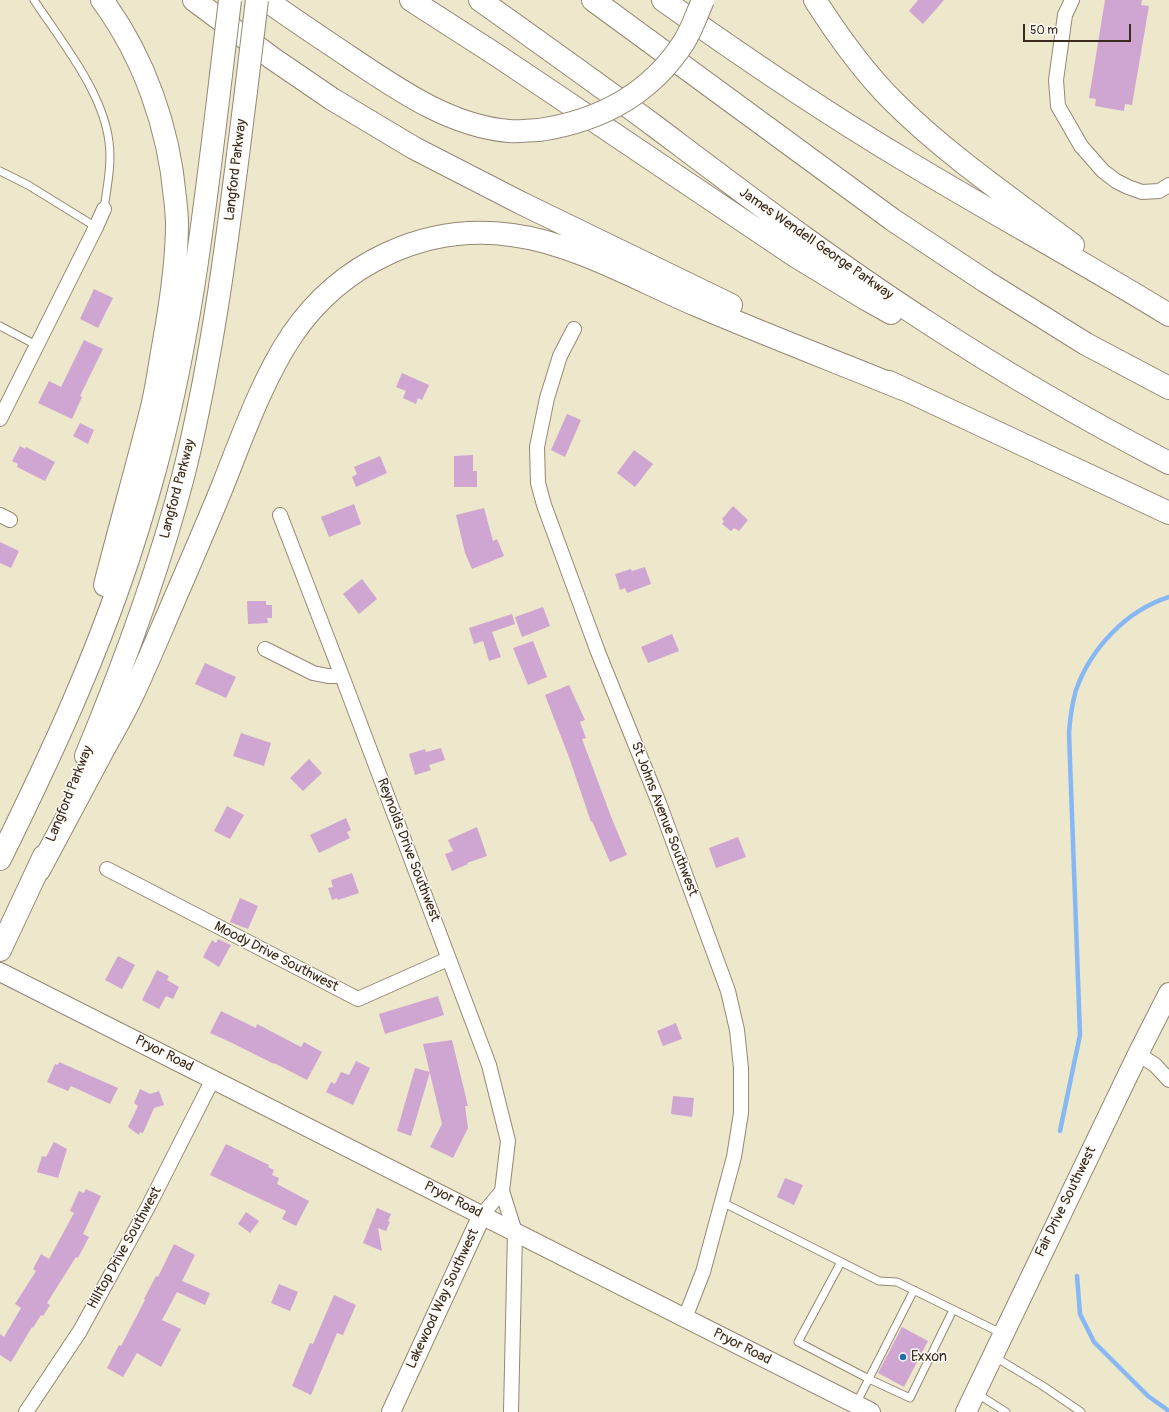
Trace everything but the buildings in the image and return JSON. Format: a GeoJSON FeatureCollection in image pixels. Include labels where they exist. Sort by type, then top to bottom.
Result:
{"type":"FeatureCollection","features":[{"type":"Feature","properties":{"kind":"highway"},"geometry":{"type":"LineString","coordinates":[[78,691],[152,406],[170,306],[175,267],[178,222],[174,183],[167,145],[156,105],[137,58],[113,15],[102,0]]}},
{"type":"Feature","properties":{"kind":"highway"},"geometry":{"type":"LineString","coordinates":[[194,0],[272,58],[332,99],[414,148],[521,203],[903,389],[1169,513]]}},
{"type":"Feature","properties":{"kind":"highway","name":"Langford Parkway"},"geometry":{"type":"LineString","coordinates":[[0,859],[78,691],[125,567],[154,474],[170,412],[182,351],[202,228],[230,0]]}},
{"type":"Feature","properties":{"kind":"highway","name":"Langford Parkway"},"geometry":{"type":"LineString","coordinates":[[0,950],[39,870],[114,688],[166,538],[182,480],[200,401],[215,323],[227,245],[257,0]]}},
{"type":"Feature","properties":{"kind":"highway"},"geometry":{"type":"LineString","coordinates":[[266,0],[396,88],[431,108],[461,120],[486,127],[509,131],[539,130],[560,127],[598,115],[618,106],[636,93],[669,62],[684,42],[695,21],[703,0]]}},
{"type":"Feature","properties":{"kind":"highway"},"geometry":{"type":"LineString","coordinates":[[411,0],[504,60],[794,256],[866,299],[1070,409]]}},
{"type":"Feature","properties":{"kind":"highway","name":"James Wendell George Parkway"},"geometry":{"type":"LineString","coordinates":[[480,0],[578,70],[778,219],[882,292],[973,352],[1070,409],[1169,463]]}},
{"type":"Feature","properties":{"kind":"highway"},"geometry":{"type":"LineString","coordinates":[[593,0],[892,220],[1079,340],[1169,388]]}},
{"type":"Feature","properties":{"kind":"highway"},"geometry":{"type":"LineString","coordinates":[[663,0],[753,64],[830,115],[908,163],[1169,315]]}},
{"type":"Feature","properties":{"kind":"highway"},"geometry":{"type":"LineString","coordinates":[[816,0],[852,55],[892,100],[936,142],[1150,304]]}},
{"type":"Feature","properties":{"kind":"highway"},"geometry":{"type":"LineString","coordinates":[[39,870],[132,696],[202,535],[245,430],[276,362],[290,337],[315,306],[349,275],[381,255],[419,241],[466,232],[495,233],[528,237],[564,247],[696,305],[903,389]]}},
{"type":"Feature","properties":{"kind":"main road","name":"Fair Drive Southwest"},"geometry":{"type":"LineString","coordinates":[[966,1412],[1138,1054],[1169,993]]}},
{"type":"Feature","properties":{"kind":"street"},"geometry":{"type":"LineString","coordinates":[[1072,0],[1065,15],[1056,80],[1058,106],[1081,146],[1103,171],[1116,181],[1128,188],[1142,192],[1159,191],[1169,185]]}},
{"type":"Feature","properties":{"kind":"street"},"geometry":{"type":"LineString","coordinates":[[0,419],[96,227],[104,208]]}},
{"type":"Feature","properties":{"kind":"street","name":"St Johns Avenue Southwest"},"geometry":{"type":"LineString","coordinates":[[574,329],[560,356],[547,398],[537,447],[538,483],[544,505],[598,652],[659,803],[728,991],[737,1030],[741,1068],[741,1113],[734,1157],[703,1272],[684,1318]]}},
{"type":"Feature","properties":{"kind":"street","name":"Reynolds Drive Southwest"},"geometry":{"type":"LineString","coordinates":[[280,515],[489,1065],[508,1141],[502,1191]]}},
{"type":"Feature","properties":{"kind":"street"},"geometry":{"type":"LineString","coordinates":[[264,649],[314,673],[328,676],[342,676]]}},
{"type":"Feature","properties":{"kind":"street","name":"Moody Drive Southwest"},"geometry":{"type":"LineString","coordinates":[[107,869],[358,999],[448,959]]}},
{"type":"Feature","properties":{"kind":"street","name":"Pryor Road"},"geometry":{"type":"LineString","coordinates":[[0,972],[863,1408]]}},
{"type":"Feature","properties":{"kind":"street"},"geometry":{"type":"LineString","coordinates":[[1138,1054],[1155,1065],[1169,1080]]}},
{"type":"Feature","properties":{"kind":"street","name":"Hilltop Drive Southwest"},"geometry":{"type":"LineString","coordinates":[[26,1412],[80,1331],[148,1207],[213,1079]]}},
{"type":"Feature","properties":{"kind":"street"},"geometry":{"type":"LineString","coordinates":[[502,1191],[515,1232],[511,1412]]}},
{"type":"Feature","properties":{"kind":"street","name":"Lakewood Way Southwest"},"geometry":{"type":"LineString","coordinates":[[391,1412],[482,1215],[502,1191]]}},
{"type":"Feature","properties":{"kind":"lane"},"geometry":{"type":"LineString","coordinates":[[34,0],[86,79],[102,110],[109,142],[110,172],[104,208]]}},
{"type":"Feature","properties":{"kind":"lane"},"geometry":{"type":"LineString","coordinates":[[0,171],[28,185],[96,227]]}},
{"type":"Feature","properties":{"kind":"lane"},"geometry":{"type":"LineString","coordinates":[[0,326],[36,345]]}},
{"type":"Feature","properties":{"kind":"lane"},"geometry":{"type":"LineString","coordinates":[[722,1202],[879,1281],[897,1282],[1003,1334]]}},
{"type":"Feature","properties":{"kind":"lane"},"geometry":{"type":"LineString","coordinates":[[841,1262],[798,1342],[869,1379],[910,1398],[953,1310]]}},
{"type":"Feature","properties":{"kind":"lane"},"geometry":{"type":"LineString","coordinates":[[863,1408],[869,1379],[914,1290]]}},
{"type":"Feature","properties":{"kind":"lane"},"geometry":{"type":"LineString","coordinates":[[993,1356],[1043,1386],[1081,1412]]}},
{"type":"Feature","properties":{"kind":"lane"},"geometry":{"type":"LineString","coordinates":[[975,1393],[1006,1412]]}},
{"type":"Feature","properties":{"kind":"waterway"},"geometry":{"type":"LineString","coordinates":[[1060,1131],[1080,1035],[1069,733],[1073,701],[1076,690],[1091,660],[1112,633],[1138,612],[1153,603],[1169,597]]}},
{"type":"Feature","properties":{"kind":"waterway"},"geometry":{"type":"LineString","coordinates":[[1077,1276],[1080,1314],[1094,1342],[1148,1396],[1169,1411]]}},
{"type":"Feature","properties":{"kind":"place","name":"Exxon"},"geometry":{"type":"Point","coordinates":[903,1357]}}]}
